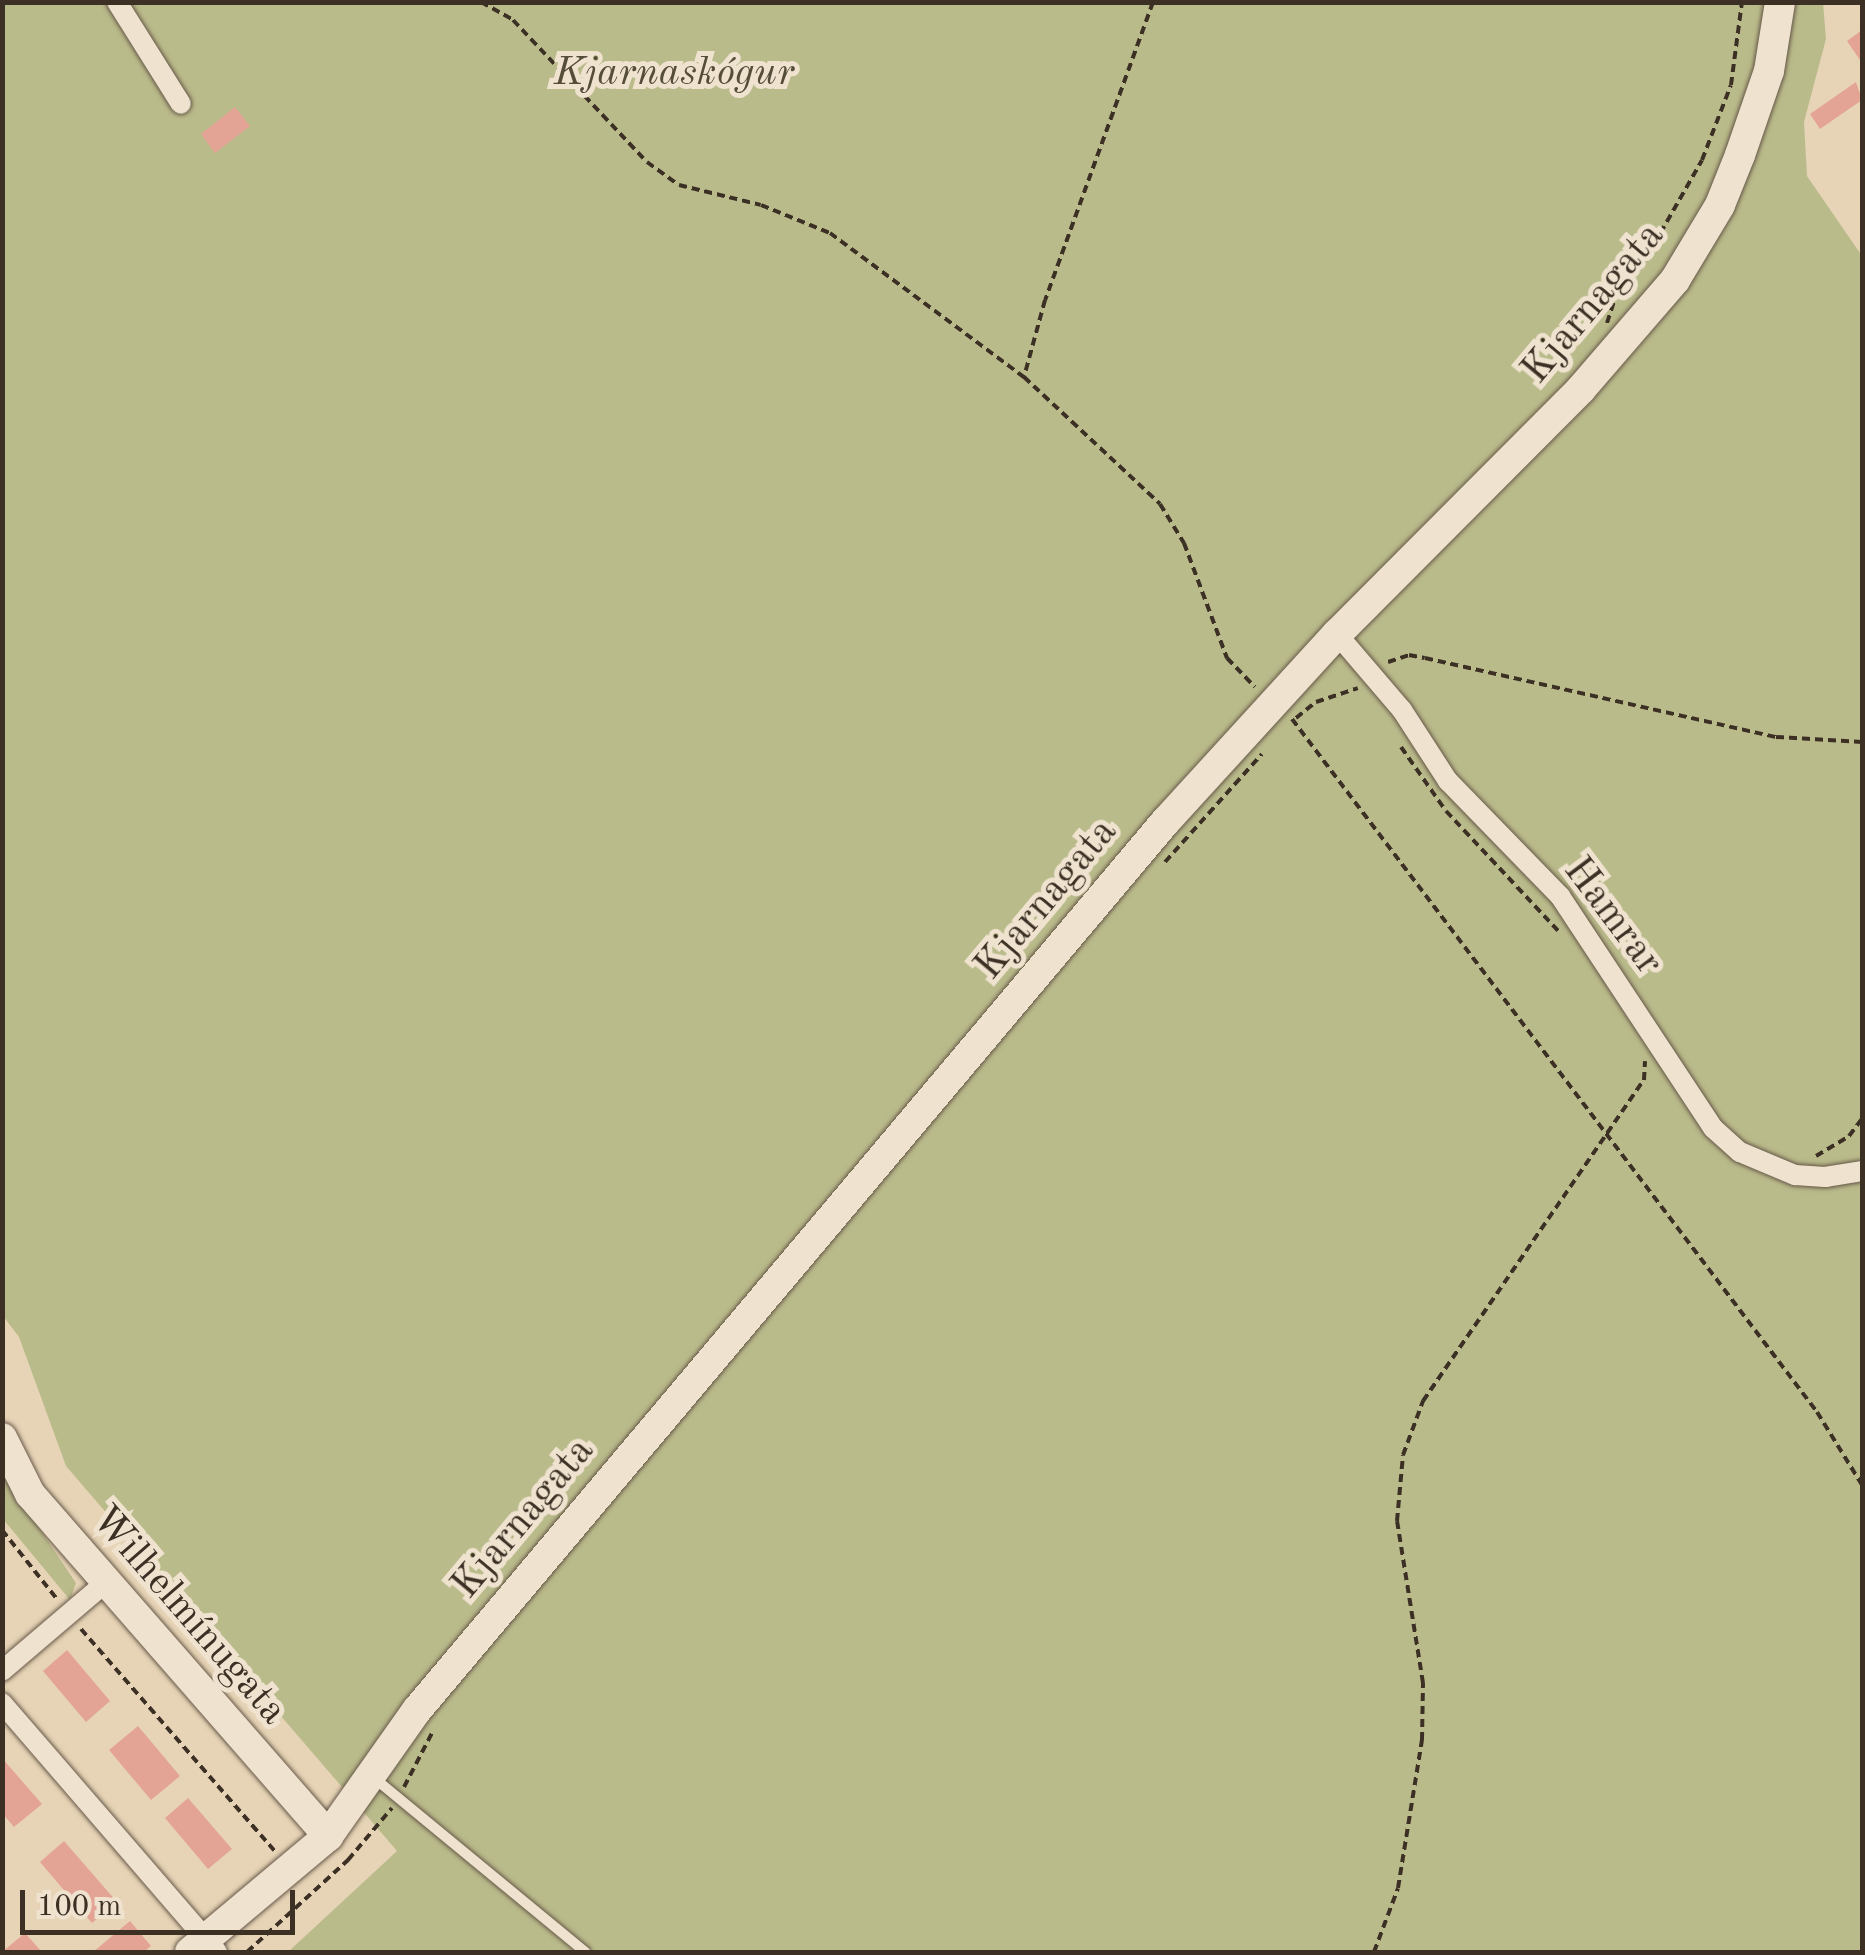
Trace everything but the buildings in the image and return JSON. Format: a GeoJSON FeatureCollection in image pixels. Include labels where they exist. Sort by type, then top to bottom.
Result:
{"type":"FeatureCollection","features":[{"type":"Feature","properties":{"kind":"street"},"geometry":{"type":"LineString","coordinates":[[117,2],[181,104]]}},
{"type":"Feature","properties":{"kind":"street","name":"Kjarnagata"},"geometry":{"type":"LineString","coordinates":[[208,1949],[328,1836],[373,1777],[416,1710],[1166,821],[1286,716],[1337,634],[1580,389],[1675,280],[1720,205],[1769,70],[1780,2]]}},
{"type":"Feature","properties":{"kind":"street","name":"Hamrar"},"geometry":{"type":"LineString","coordinates":[[1337,634],[1448,781],[1560,896],[1714,1128],[1740,1152],[1786,1172],[1825,1177],[1862,1170]]}},
{"type":"Feature","properties":{"kind":"street","name":"Wilhelmínugata"},"geometry":{"type":"LineString","coordinates":[[2,1438],[30,1494],[328,1836]]}},
{"type":"Feature","properties":{"kind":"street"},"geometry":{"type":"LineString","coordinates":[[2,1671],[105,1584]]}},
{"type":"Feature","properties":{"kind":"street"},"geometry":{"type":"LineString","coordinates":[[2,1703],[208,1949]]}},
{"type":"Feature","properties":{"kind":"street","name":"Kjarnagata"},"geometry":{"type":"LineString","coordinates":[[208,1949],[302,1881],[324,1851],[328,1836]]}},
{"type":"Feature","properties":{"kind":"lane"},"geometry":{"type":"LineString","coordinates":[[373,1777],[585,1952]]}},
{"type":"Feature","properties":{"kind":"path"},"geometry":{"type":"LineString","coordinates":[[481,2],[513,20],[646,162],[679,184],[762,205],[830,233],[1024,377],[1160,504],[1184,543],[1226,658],[1286,716],[1817,1412],[1862,1485]]}},
{"type":"Feature","properties":{"kind":"path"},"geometry":{"type":"LineString","coordinates":[[1024,377],[1045,300],[1153,2]]}},
{"type":"Feature","properties":{"kind":"path"},"geometry":{"type":"LineString","coordinates":[[1610,353],[1606,317],[1671,220],[1702,160],[1731,85],[1742,2]]}},
{"type":"Feature","properties":{"kind":"path"},"geometry":{"type":"LineString","coordinates":[[1286,716],[1372,682],[1388,662],[1408,656],[1776,737],[1862,742]]}},
{"type":"Feature","properties":{"kind":"path"},"geometry":{"type":"LineString","coordinates":[[1394,735],[1419,779],[1566,942]]}},
{"type":"Feature","properties":{"kind":"path"},"geometry":{"type":"LineString","coordinates":[[1157,872],[1264,753]]}},
{"type":"Feature","properties":{"kind":"path"},"geometry":{"type":"LineString","coordinates":[[1374,1952],[1398,1888],[1422,1740],[1423,1683],[1396,1521],[1404,1455],[1423,1400],[1644,1080],[1646,1063],[1640,1044]]}},
{"type":"Feature","properties":{"kind":"path"},"geometry":{"type":"LineString","coordinates":[[1786,1172],[1840,1143],[1862,1119]]}},
{"type":"Feature","properties":{"kind":"path"},"geometry":{"type":"LineString","coordinates":[[2,1530],[68,1614],[290,1868]]}},
{"type":"Feature","properties":{"kind":"path"},"geometry":{"type":"LineString","coordinates":[[246,1952],[348,1860],[397,1798],[436,1726]]}},
{"type":"Feature","properties":{"kind":"green space","name":"Kjarnaskógur"},"geometry":{"type":"Polygon","coordinates":[[[3,3],[1823,3],[1826,39],[1804,122],[1807,176],[1862,256],[1862,1952],[288,1952],[397,1851],[66,1466],[19,1337],[3,1316],[3,3]]]}},
{"type":"Feature","properties":{"kind":"green space"},"geometry":{"type":"Polygon","coordinates":[[[2,1473],[76,1583],[70,1600],[3,1519],[2,1473]]]}}]}
